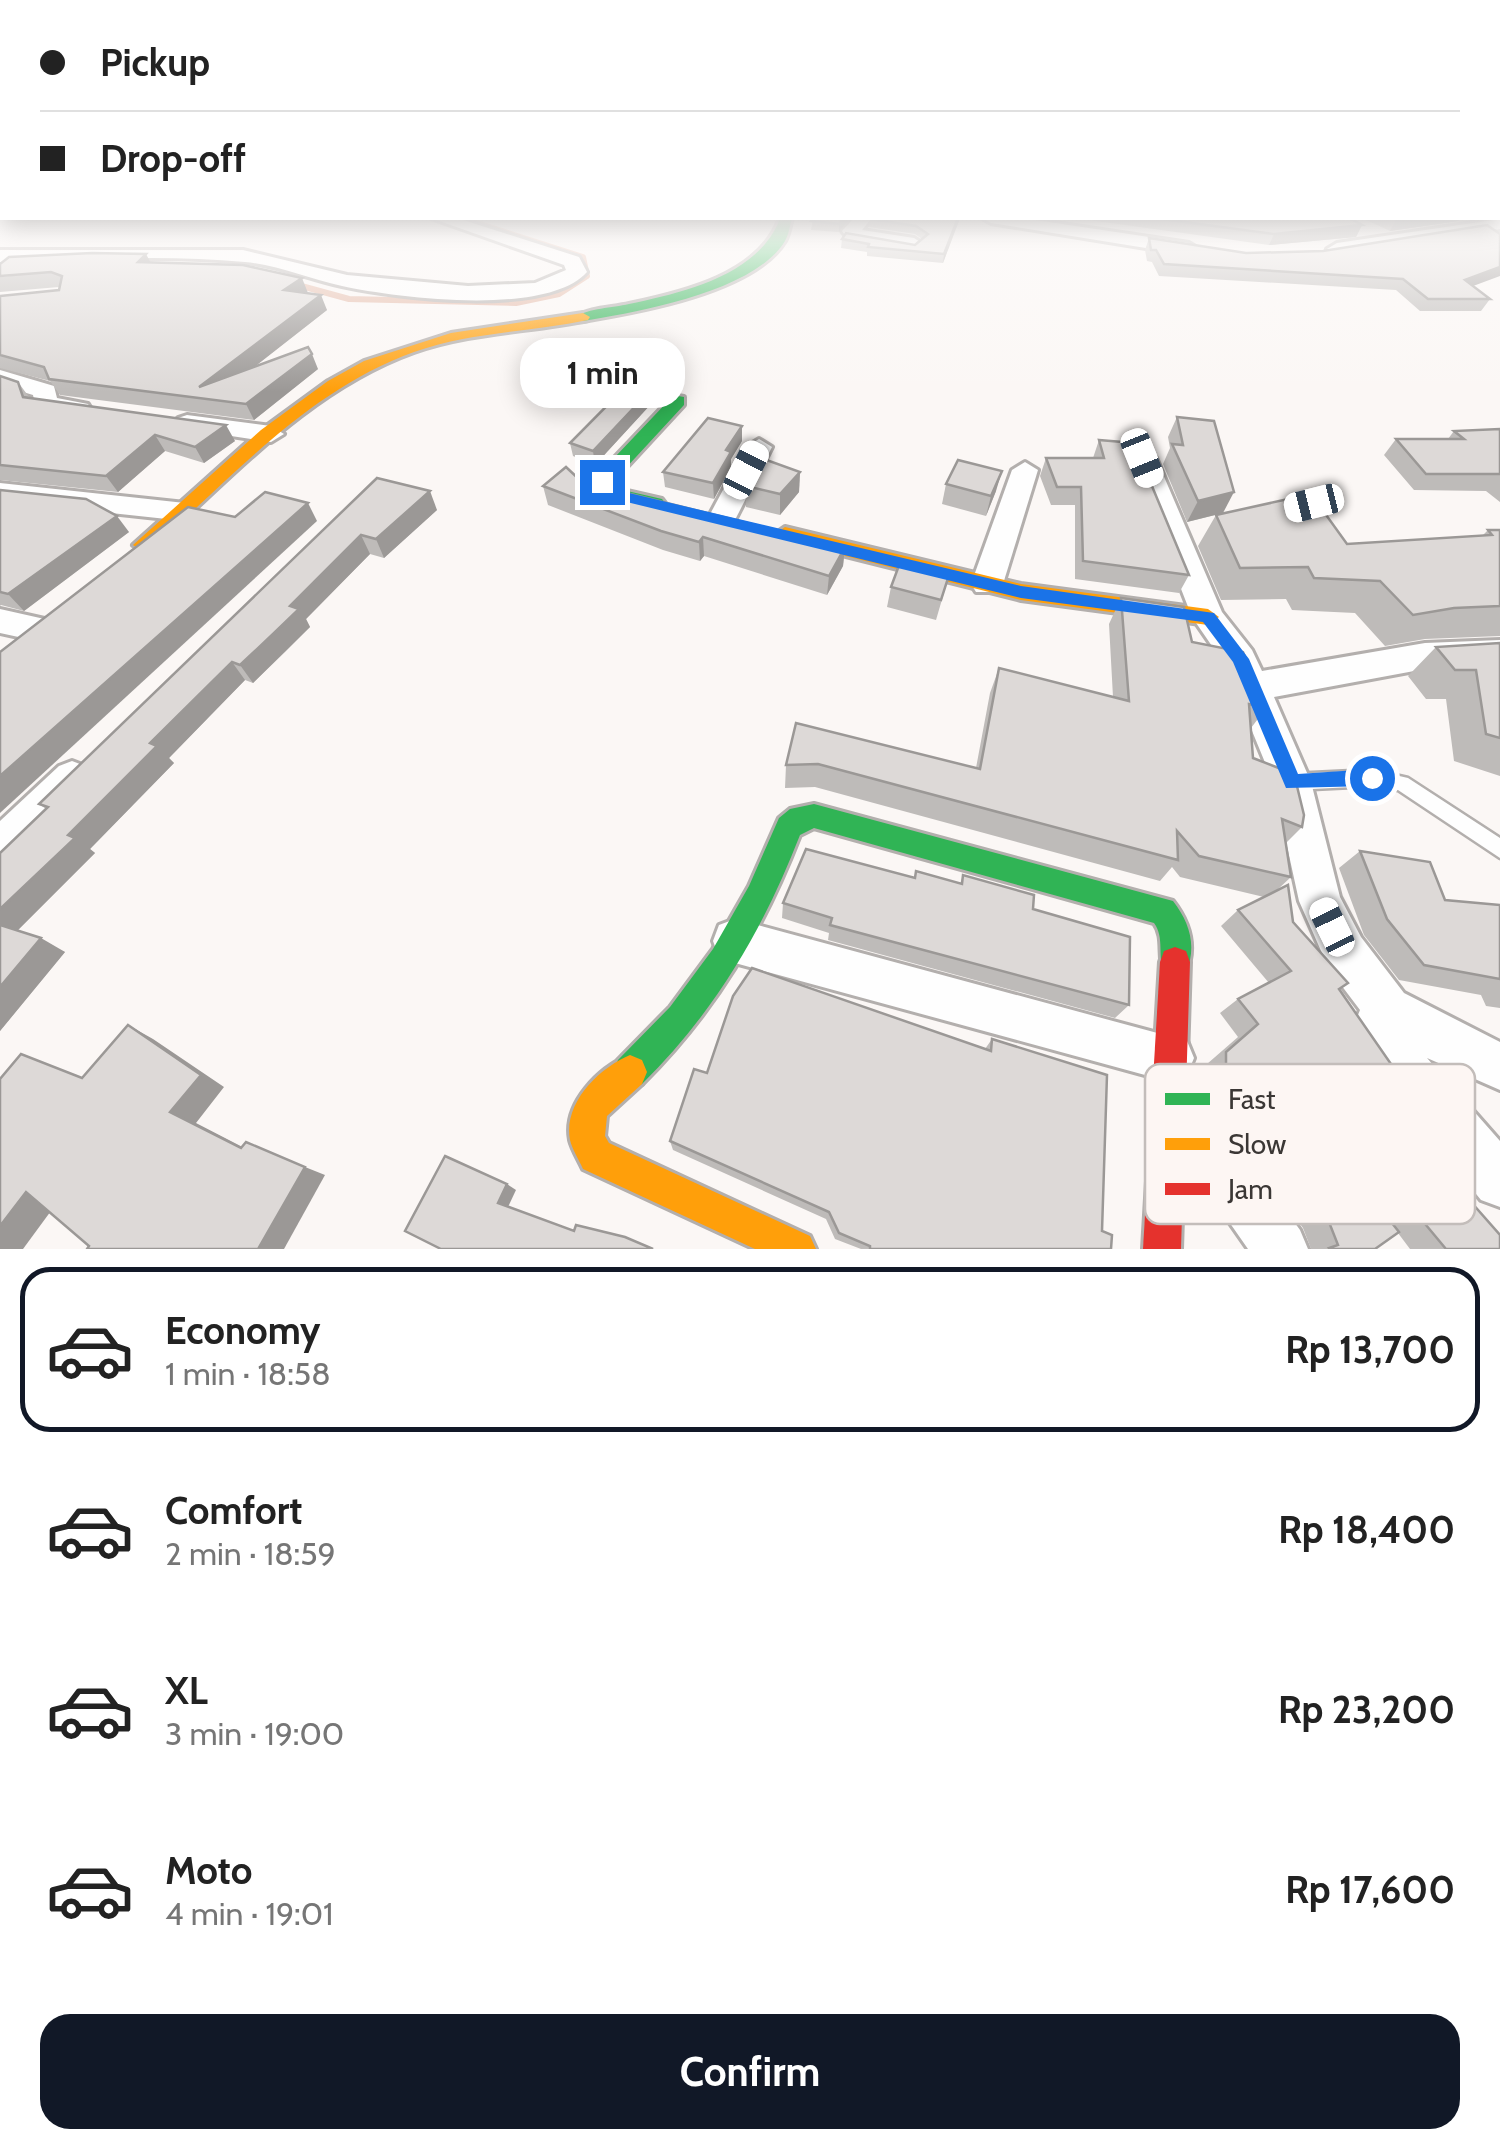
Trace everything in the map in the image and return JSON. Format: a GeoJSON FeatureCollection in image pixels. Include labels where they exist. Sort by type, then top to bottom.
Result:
{"type":"FeatureCollection","features":[{"type":"Feature","properties":{"kind":"street"},"geometry":{"type":"LineString","coordinates":[[325,275],[434,290],[526,290],[561,283],[575,275]]}},
{"type":"Feature","properties":{"kind":"street"},"geometry":{"type":"LineString","coordinates":[[126,558],[186,512],[312,396],[379,358],[413,346],[520,324],[631,311],[686,294],[726,275]]}},
{"type":"Feature","properties":{"kind":"street"},"geometry":{"type":"LineString","coordinates":[[0,378],[45,391],[44,404],[101,412]]}},
{"type":"Feature","properties":{"kind":"street"},"geometry":{"type":"LineString","coordinates":[[678,401],[601,488],[987,584],[1208,617]]}},
{"type":"Feature","properties":{"kind":"street"},"geometry":{"type":"LineString","coordinates":[[158,419],[272,434]]}},
{"type":"Feature","properties":{"kind":"street"},"geometry":{"type":"LineString","coordinates":[[722,518],[759,446]]}},
{"type":"Feature","properties":{"kind":"street"},"geometry":{"type":"LineString","coordinates":[[1142,458],[1193,533],[1208,617],[1240,659],[1292,782],[1320,901],[1345,953],[1388,1008],[1450,1045],[1500,1066]]}},
{"type":"Feature","properties":{"kind":"street"},"geometry":{"type":"LineString","coordinates":[[987,584],[1025,470]]}},
{"type":"Feature","properties":{"kind":"street"},"geometry":{"type":"LineString","coordinates":[[0,492],[186,512]]}},
{"type":"Feature","properties":{"kind":"street"},"geometry":{"type":"LineString","coordinates":[[1252,687],[1425,656],[1500,653]]}},
{"type":"Feature","properties":{"kind":"street"},"geometry":{"type":"LineString","coordinates":[[0,847],[98,754]]}},
{"type":"Feature","properties":{"kind":"street"},"geometry":{"type":"LineString","coordinates":[[797,1249],[596,1156],[586,1138],[590,1108],[676,1028],[734,941],[789,827],[800,818],[814,816],[1163,911],[1176,929],[1170,1064]]}},
{"type":"Feature","properties":{"kind":"street"},"geometry":{"type":"LineString","coordinates":[[734,941],[1145,1068]]}},
{"type":"Feature","properties":{"kind":"street"},"geometry":{"type":"LineString","coordinates":[[1388,1008],[1379,1020],[1402,1064]]}},
{"type":"Feature","properties":{"kind":"street"},"geometry":{"type":"LineString","coordinates":[[1475,1151],[1500,1181]]}},
{"type":"Feature","properties":{"kind":"street"},"geometry":{"type":"LineString","coordinates":[[1162,1249],[1163,1224]]}},
{"type":"Feature","properties":{"kind":"street"},"geometry":{"type":"LineString","coordinates":[[1265,1224],[1281,1249]]}},
{"type":"Feature","properties":{"kind":"lane"},"geometry":{"type":"LineString","coordinates":[[1292,782],[1372,778],[1402,783],[1500,849]]}},
{"type":"Feature","properties":{"kind":"building"},"geometry":{"type":"Polygon","coordinates":[[[1344,275],[1478,275],[1465,280],[1490,299],[1428,299],[1403,279],[1344,275]]]}},
{"type":"Feature","properties":{"kind":"building"},"geometry":{"type":"Polygon","coordinates":[[[62,276],[302,278],[284,290],[321,295],[199,387],[308,347],[312,354],[246,404],[49,379],[44,367],[0,355],[0,296],[59,290],[62,276]]]}},
{"type":"Feature","properties":{"kind":"building"},"geometry":{"type":"Polygon","coordinates":[[[664,348],[682,364],[662,378],[593,451],[570,443],[664,348]]]}},
{"type":"Feature","properties":{"kind":"building"},"geometry":{"type":"Polygon","coordinates":[[[0,376],[18,382],[23,397],[226,425],[195,447],[155,435],[106,476],[0,465],[0,376]]]}},
{"type":"Feature","properties":{"kind":"building"},"geometry":{"type":"Polygon","coordinates":[[[1177,417],[1214,421],[1234,492],[1198,501],[1172,444],[1183,445],[1177,417]]]}},
{"type":"Feature","properties":{"kind":"building"},"geometry":{"type":"Polygon","coordinates":[[[708,418],[742,426],[726,450],[731,452],[713,483],[663,472],[708,418]]]}},
{"type":"Feature","properties":{"kind":"building"},"geometry":{"type":"Polygon","coordinates":[[[1500,429],[1500,474],[1426,474],[1396,439],[1464,439],[1454,431],[1500,429]]]}},
{"type":"Feature","properties":{"kind":"building"},"geometry":{"type":"Polygon","coordinates":[[[1099,440],[1134,443],[1189,575],[1083,561],[1081,487],[1057,487],[1046,458],[1104,458],[1099,440]]]}},
{"type":"Feature","properties":{"kind":"building"},"geometry":{"type":"Polygon","coordinates":[[[761,458],[800,472],[780,494],[746,486],[761,458]]]}},
{"type":"Feature","properties":{"kind":"building"},"geometry":{"type":"Polygon","coordinates":[[[958,460],[1002,471],[991,496],[946,484],[958,460]]]}},
{"type":"Feature","properties":{"kind":"building"},"geometry":{"type":"Polygon","coordinates":[[[566,467],[582,482],[845,547],[829,576],[703,537],[699,542],[543,486],[566,467]]]}},
{"type":"Feature","properties":{"kind":"building"},"geometry":{"type":"Polygon","coordinates":[[[377,478],[430,491],[376,539],[361,535],[290,606],[299,609],[240,665],[232,662],[150,743],[157,746],[68,835],[75,838],[0,909],[0,853],[48,807],[39,804],[377,478]]]}},
{"type":"Feature","properties":{"kind":"building"},"geometry":{"type":"Polygon","coordinates":[[[0,490],[86,499],[117,516],[8,594],[0,592],[0,490]]]}},
{"type":"Feature","properties":{"kind":"building"},"geometry":{"type":"Polygon","coordinates":[[[265,492],[308,503],[0,776],[0,652],[188,507],[235,517],[265,492]]]}},
{"type":"Feature","properties":{"kind":"building"},"geometry":{"type":"Polygon","coordinates":[[[1311,494],[1347,544],[1492,535],[1488,530],[1500,530],[1500,606],[1413,615],[1380,581],[1314,578],[1308,567],[1240,568],[1216,515],[1311,494]]]}},
{"type":"Feature","properties":{"kind":"building"},"geometry":{"type":"Polygon","coordinates":[[[901,560],[950,572],[941,600],[891,587],[901,560]]]}},
{"type":"Feature","properties":{"kind":"building"},"geometry":{"type":"Polygon","coordinates":[[[1121,598],[1184,607],[1192,642],[1243,652],[1267,707],[1249,704],[1253,758],[1294,774],[1304,815],[1302,827],[1282,819],[1291,877],[1199,856],[1177,831],[1178,860],[818,764],[786,765],[796,723],[980,769],[999,668],[1129,701],[1121,598]]]}},
{"type":"Feature","properties":{"kind":"building"},"geometry":{"type":"Polygon","coordinates":[[[1500,643],[1500,738],[1486,734],[1476,670],[1455,670],[1436,647],[1500,643]]]}},
{"type":"Feature","properties":{"kind":"building"},"geometry":{"type":"Polygon","coordinates":[[[806,849],[915,878],[916,871],[962,884],[963,875],[1034,895],[1033,909],[1130,937],[1129,1005],[830,925],[832,918],[783,903],[806,849]]]}},
{"type":"Feature","properties":{"kind":"building"},"geometry":{"type":"Polygon","coordinates":[[[1360,851],[1430,862],[1445,900],[1500,905],[1500,979],[1424,965],[1387,919],[1360,851]]]}},
{"type":"Feature","properties":{"kind":"building"},"geometry":{"type":"Polygon","coordinates":[[[1288,885],[1293,922],[1348,983],[1339,989],[1391,1064],[1226,1064],[1226,1052],[1258,1024],[1238,999],[1291,971],[1238,910],[1288,885]]]}},
{"type":"Feature","properties":{"kind":"building"},"geometry":{"type":"Polygon","coordinates":[[[0,925],[41,938],[0,987],[0,925]]]}},
{"type":"Feature","properties":{"kind":"building"},"geometry":{"type":"Polygon","coordinates":[[[752,968],[991,1051],[992,1039],[1107,1075],[1102,1231],[1112,1235],[1111,1249],[870,1249],[839,1233],[829,1212],[670,1141],[694,1069],[707,1073],[733,996],[752,968]]]}},
{"type":"Feature","properties":{"kind":"building"},"geometry":{"type":"Polygon","coordinates":[[[128,1025],[201,1075],[170,1112],[241,1148],[246,1142],[305,1167],[258,1249],[87,1249],[89,1246],[26,1192],[0,1226],[0,1079],[21,1054],[82,1078],[128,1025]]]}},
{"type":"Feature","properties":{"kind":"building"},"geometry":{"type":"Polygon","coordinates":[[[445,1156],[507,1184],[498,1203],[574,1231],[576,1225],[625,1237],[653,1249],[441,1249],[405,1231],[445,1156]]]}},
{"type":"Feature","properties":{"kind":"building"},"geometry":{"type":"Polygon","coordinates":[[[1475,1207],[1500,1235],[1500,1249],[1446,1249],[1425,1224],[1475,1224],[1475,1207]]]}},
{"type":"Feature","properties":{"kind":"building"},"geometry":{"type":"Polygon","coordinates":[[[1330,1224],[1393,1224],[1399,1232],[1375,1249],[1329,1248],[1338,1245],[1330,1224]]]}},
{"type":"Feature","properties":{"kind":"waterway"},"geometry":{"type":"LineString","coordinates":[[294,284],[349,299],[516,303],[559,294],[587,275]]}},
{"type":"Feature","properties":{"kind":"traffic: fast"},"geometry":{"type":"LineString","coordinates":[[583,317],[668,299],[733,275]]}},
{"type":"Feature","properties":{"kind":"traffic: fast"},"geometry":{"type":"LineString","coordinates":[[655,503],[607,493],[602,482],[678,401]]}},
{"type":"Feature","properties":{"kind":"traffic: fast"},"geometry":{"type":"LineString","coordinates":[[630,1072],[704,990],[760,896],[789,827],[800,818],[814,816],[1163,911],[1176,929],[1175,962]]}},
{"type":"Feature","properties":{"kind":"traffic: slow"},"geometry":{"type":"LineString","coordinates":[[143,545],[267,434],[334,384],[370,364],[451,337],[583,317]]}},
{"type":"Feature","properties":{"kind":"traffic: slow"},"geometry":{"type":"LineString","coordinates":[[785,534],[1021,592],[1208,617]]}},
{"type":"Feature","properties":{"kind":"traffic: slow"},"geometry":{"type":"LineString","coordinates":[[630,1072],[590,1108],[587,1138],[596,1156],[797,1249]]}},
{"type":"Feature","properties":{"kind":"traffic: jam"},"geometry":{"type":"LineString","coordinates":[[1170,1064],[1175,962]]}},
{"type":"Feature","properties":{"kind":"traffic: jam"},"geometry":{"type":"LineString","coordinates":[[1162,1249],[1163,1224]]}},
{"type":"Feature","properties":{"kind":"route"},"geometry":{"type":"LineString","coordinates":[[602,482],[601,488],[607,493],[1021,592],[1208,617],[1240,659],[1292,782],[1372,778]]}}]}
